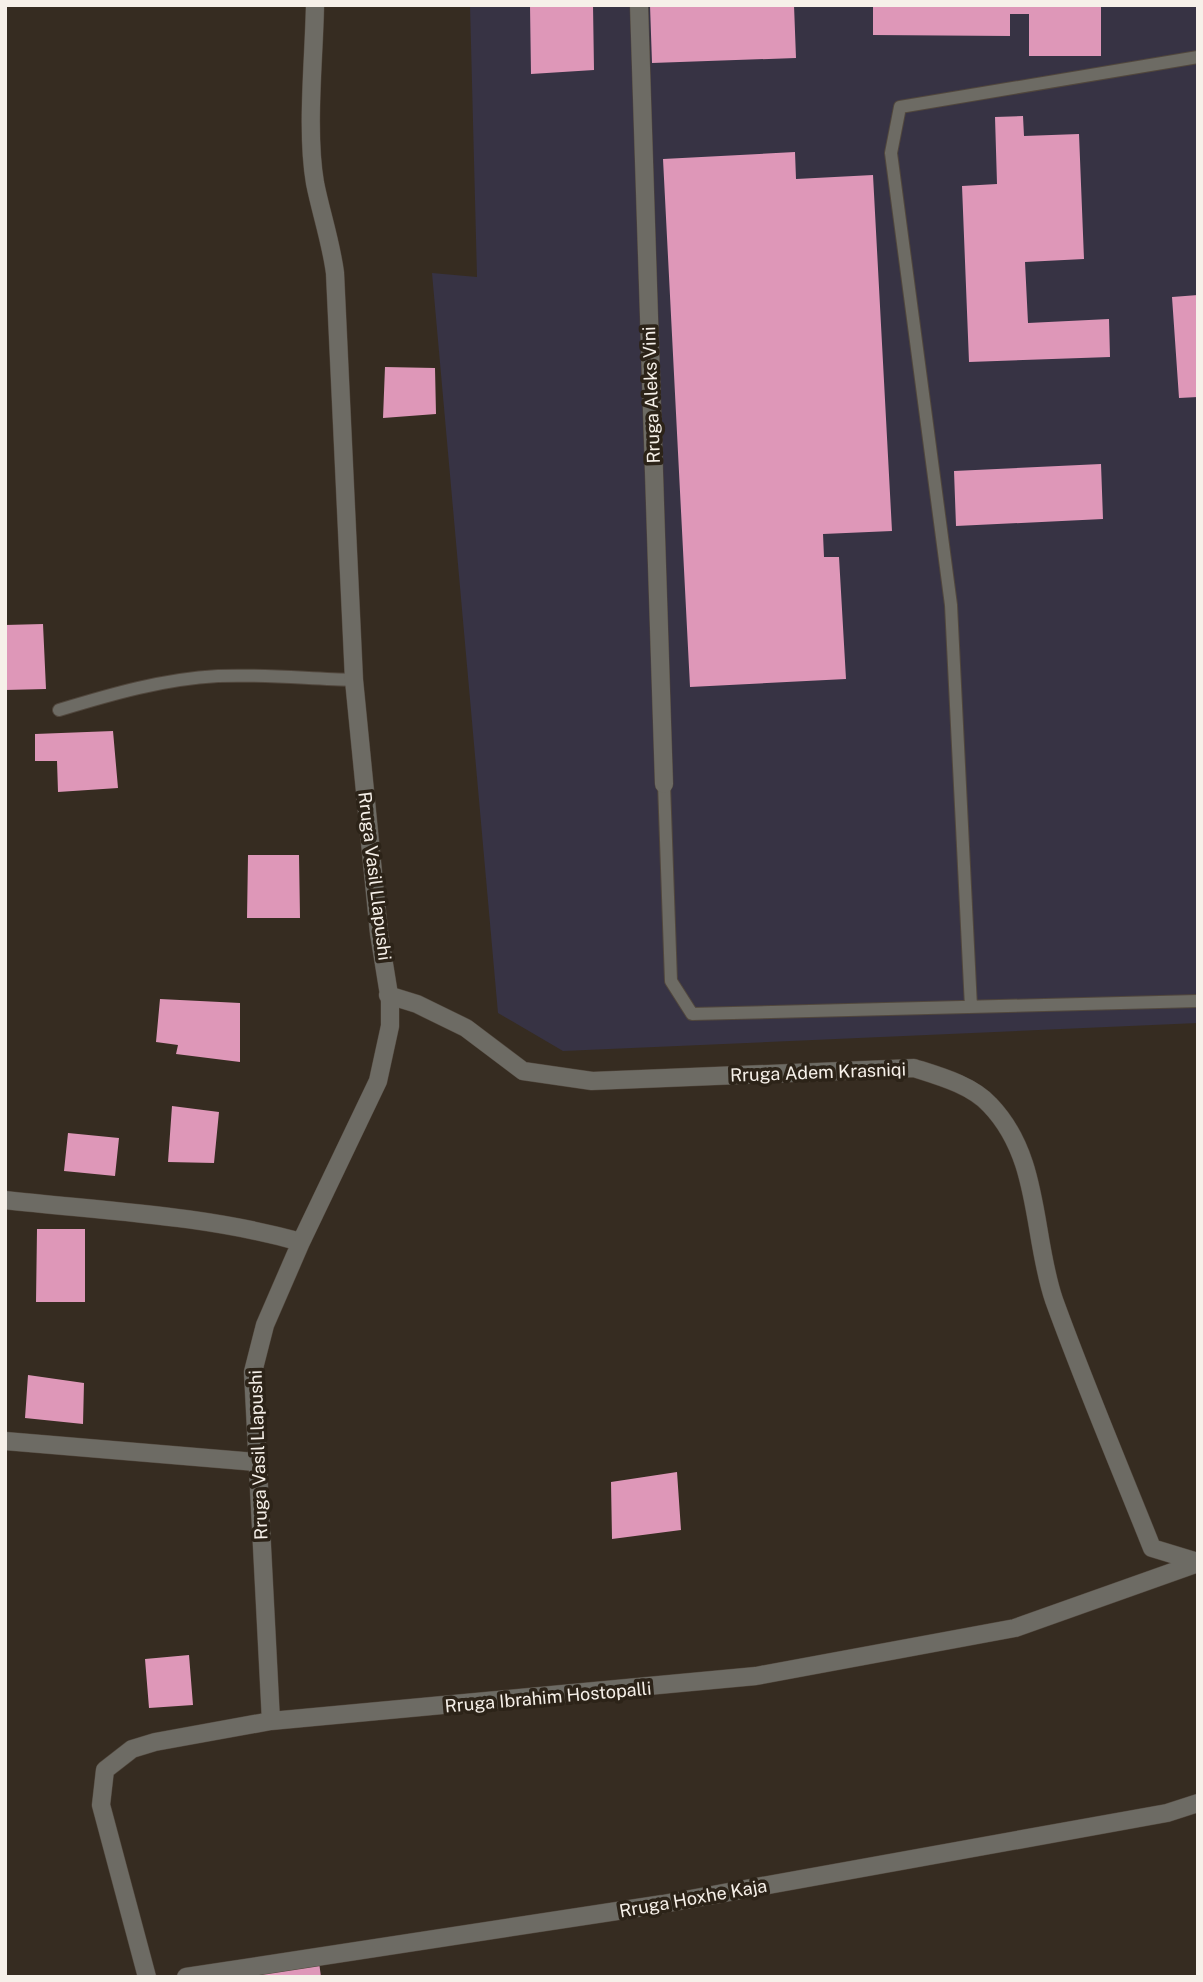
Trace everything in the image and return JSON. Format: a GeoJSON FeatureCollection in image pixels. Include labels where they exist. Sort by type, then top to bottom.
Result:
{"type":"FeatureCollection","features":[{"type":"Feature","properties":{"kind":"street","name":"Rruga Vasil Llapushi"},"geometry":{"type":"LineString","coordinates":[[271,1721],[253,1372],[265,1325],[301,1242],[378,1081],[390,1026],[354,680],[335,272],[330,239],[315,184],[315,5]]}},
{"type":"Feature","properties":{"kind":"street","name":"Rruga Aleks Vini"},"geometry":{"type":"LineString","coordinates":[[639,5],[664,784]]}},
{"type":"Feature","properties":{"kind":"street","name":"Rruga Adem Krasniqi"},"geometry":{"type":"LineString","coordinates":[[388,995],[417,1004],[466,1028],[523,1071],[592,1081],[914,1068],[951,1080],[990,1104],[1015,1142],[1034,1193],[1053,1296],[1152,1548],[1198,1562]]}},
{"type":"Feature","properties":{"kind":"street"},"geometry":{"type":"LineString","coordinates":[[5,1200],[209,1222],[263,1231],[301,1242]]}},
{"type":"Feature","properties":{"kind":"street"},"geometry":{"type":"LineString","coordinates":[[5,1441],[256,1462]]}},
{"type":"Feature","properties":{"kind":"street","name":"Rruga Ibrahim Hostopalli"},"geometry":{"type":"LineString","coordinates":[[147,1977],[101,1805],[105,1770],[132,1749],[155,1742],[271,1721],[756,1676],[1015,1628],[1198,1562]]}},
{"type":"Feature","properties":{"kind":"street","name":"Rruga Hoxhe Kaja"},"geometry":{"type":"LineString","coordinates":[[186,1977],[663,1904],[1167,1813],[1198,1804]]}},
{"type":"Feature","properties":{"kind":"lane"},"geometry":{"type":"LineString","coordinates":[[971,1007],[951,605],[891,153],[900,107],[1198,57]]}},
{"type":"Feature","properties":{"kind":"lane"},"geometry":{"type":"LineString","coordinates":[[60,710],[126,690],[171,681],[219,676],[354,680]]}},
{"type":"Feature","properties":{"kind":"lane"},"geometry":{"type":"LineString","coordinates":[[664,784],[671,981],[692,1014],[1198,1001]]}},
{"type":"Feature","properties":{"kind":"shaded area"},"geometry":{"type":"Polygon","coordinates":[[[470,5],[1198,5],[1198,1023],[563,1051],[498,1013],[432,273],[477,277],[470,5]]]}},
{"type":"Feature","properties":{"kind":"building"},"geometry":{"type":"Polygon","coordinates":[[[530,5],[593,5],[594,70],[531,74],[530,5]]]}},
{"type":"Feature","properties":{"kind":"building"},"geometry":{"type":"Polygon","coordinates":[[[650,5],[794,5],[796,58],[652,63],[650,5]]]}},
{"type":"Feature","properties":{"kind":"building"},"geometry":{"type":"Polygon","coordinates":[[[873,5],[1101,5],[1101,56],[1029,56],[1029,14],[1010,14],[1010,36],[873,35],[873,5]]]}},
{"type":"Feature","properties":{"kind":"building"},"geometry":{"type":"Polygon","coordinates":[[[1023,116],[1024,136],[1079,134],[1084,259],[1025,262],[1028,323],[1109,319],[1110,357],[969,362],[962,186],[997,184],[995,117],[1023,116]]]}},
{"type":"Feature","properties":{"kind":"building"},"geometry":{"type":"Polygon","coordinates":[[[795,152],[796,179],[873,175],[892,531],[823,534],[824,557],[839,557],[846,679],[690,687],[663,159],[795,152]]]}},
{"type":"Feature","properties":{"kind":"building"},"geometry":{"type":"Polygon","coordinates":[[[1198,295],[1198,397],[1179,398],[1172,297],[1198,295]]]}},
{"type":"Feature","properties":{"kind":"building"},"geometry":{"type":"Polygon","coordinates":[[[385,367],[435,368],[436,414],[383,418],[385,367]]]}},
{"type":"Feature","properties":{"kind":"building"},"geometry":{"type":"Polygon","coordinates":[[[1101,464],[1103,519],[956,526],[954,471],[1101,464]]]}},
{"type":"Feature","properties":{"kind":"building"},"geometry":{"type":"Polygon","coordinates":[[[43,624],[46,689],[5,690],[5,625],[43,624]]]}},
{"type":"Feature","properties":{"kind":"building"},"geometry":{"type":"Polygon","coordinates":[[[113,731],[118,788],[58,792],[57,761],[35,761],[35,734],[113,731]]]}},
{"type":"Feature","properties":{"kind":"building"},"geometry":{"type":"Polygon","coordinates":[[[248,855],[299,855],[300,918],[247,918],[248,855]]]}},
{"type":"Feature","properties":{"kind":"building"},"geometry":{"type":"Polygon","coordinates":[[[160,999],[240,1003],[240,1062],[176,1054],[178,1045],[156,1042],[160,999]]]}},
{"type":"Feature","properties":{"kind":"building"},"geometry":{"type":"Polygon","coordinates":[[[172,1106],[219,1112],[214,1163],[168,1162],[172,1106]]]}},
{"type":"Feature","properties":{"kind":"building"},"geometry":{"type":"Polygon","coordinates":[[[68,1133],[119,1138],[115,1176],[64,1171],[68,1133]]]}},
{"type":"Feature","properties":{"kind":"building"},"geometry":{"type":"Polygon","coordinates":[[[37,1229],[85,1229],[85,1302],[36,1302],[37,1229]]]}},
{"type":"Feature","properties":{"kind":"building"},"geometry":{"type":"Polygon","coordinates":[[[28,1375],[84,1383],[83,1424],[25,1418],[28,1375]]]}},
{"type":"Feature","properties":{"kind":"building"},"geometry":{"type":"Polygon","coordinates":[[[677,1472],[681,1530],[612,1539],[611,1482],[677,1472]]]}},
{"type":"Feature","properties":{"kind":"building"},"geometry":{"type":"Polygon","coordinates":[[[189,1655],[193,1705],[149,1708],[145,1659],[189,1655]]]}},
{"type":"Feature","properties":{"kind":"building"},"geometry":{"type":"Polygon","coordinates":[[[319,1962],[321,1977],[261,1977],[261,1974],[319,1962]]]}}]}
